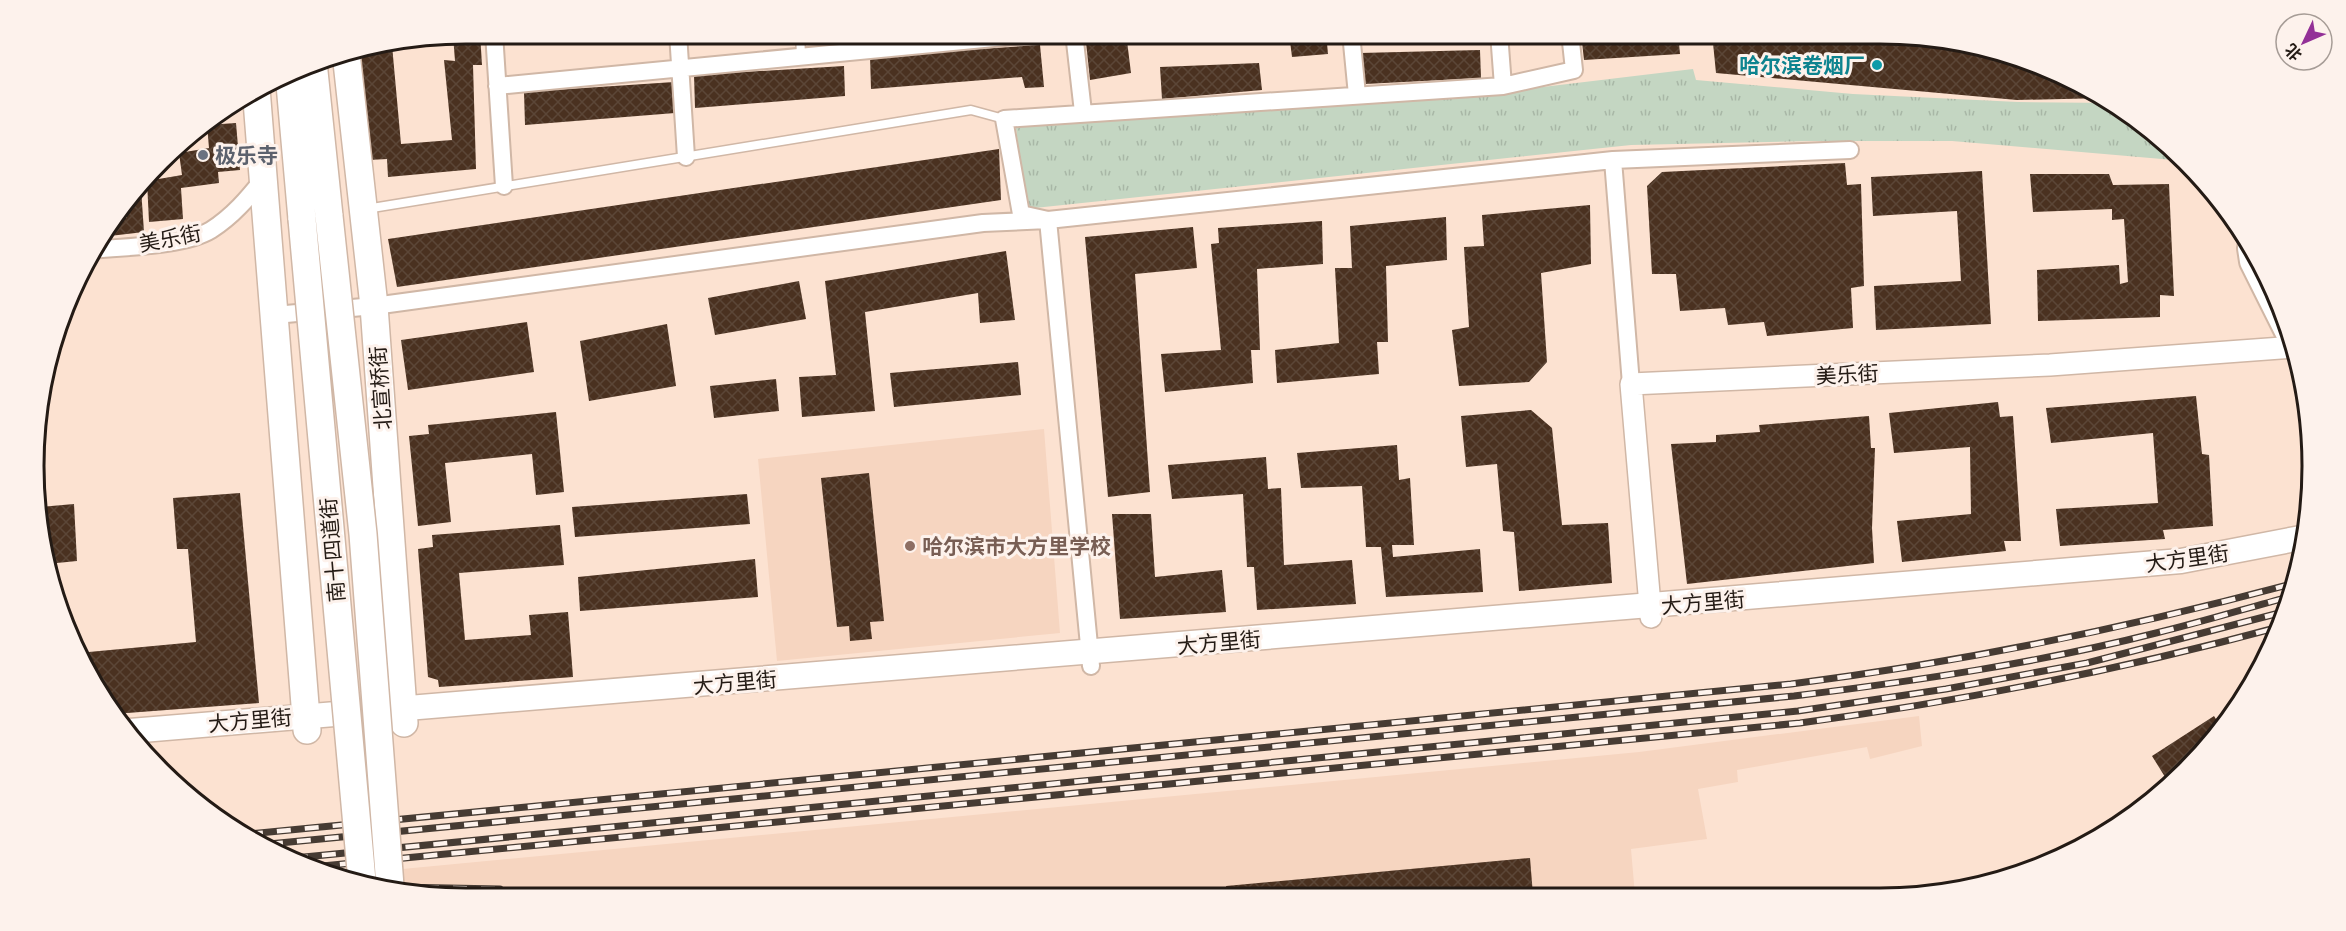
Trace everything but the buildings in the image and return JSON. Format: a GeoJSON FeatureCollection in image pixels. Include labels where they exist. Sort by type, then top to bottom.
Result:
{"type":"FeatureCollection","features":[{"type":"Feature","properties":{"kind":"main road","name":"北宣桥街"},"geometry":{"type":"LineString","coordinates":[[347,61],[374,306],[404,716]]}},
{"type":"Feature","properties":{"kind":"main road"},"geometry":{"type":"LineString","coordinates":[[314,72],[363,534],[390,880]]}},
{"type":"Feature","properties":{"kind":"main road","name":"南十四道街"},"geometry":{"type":"LineString","coordinates":[[290,82],[361,874]]}},
{"type":"Feature","properties":{"kind":"main road"},"geometry":{"type":"LineString","coordinates":[[257,98],[307,722]]}},
{"type":"Feature","properties":{"kind":"main road","name":"大方里街"},"geometry":{"type":"LineString","coordinates":[[1650,612],[2181,561],[2296,539]]}},
{"type":"Feature","properties":{"kind":"main road","name":"大方里街"},"geometry":{"type":"LineString","coordinates":[[138,731],[404,716],[1650,612],[2125,575],[2294,548]]}},
{"type":"Feature","properties":{"kind":"main road","name":"大方里街"},"geometry":{"type":"LineString","coordinates":[[147,743],[307,722]]}},
{"type":"Feature","properties":{"kind":"street"},"geometry":{"type":"LineString","coordinates":[[495,44],[504,186]]}},
{"type":"Feature","properties":{"kind":"street"},"geometry":{"type":"LineString","coordinates":[[679,44],[686,156]]}},
{"type":"Feature","properties":{"kind":"street"},"geometry":{"type":"LineString","coordinates":[[498,86],[801,56],[881,44]]}},
{"type":"Feature","properties":{"kind":"street"},"geometry":{"type":"LineString","coordinates":[[1075,44],[1083,112]]}},
{"type":"Feature","properties":{"kind":"street"},"geometry":{"type":"LineString","coordinates":[[1352,44],[1357,95]]}},
{"type":"Feature","properties":{"kind":"street"},"geometry":{"type":"LineString","coordinates":[[1500,44],[1503,86]]}},
{"type":"Feature","properties":{"kind":"street"},"geometry":{"type":"LineString","coordinates":[[1048,220],[1021,214],[1004,119],[1503,86],[1574,70],[1571,44]]}},
{"type":"Feature","properties":{"kind":"street"},"geometry":{"type":"LineString","coordinates":[[275,315],[374,306],[984,223],[1048,220],[1613,160],[1850,150]]}},
{"type":"Feature","properties":{"kind":"street"},"geometry":{"type":"LineString","coordinates":[[1613,160],[1650,612]]}},
{"type":"Feature","properties":{"kind":"street","name":"美乐街"},"geometry":{"type":"LineString","coordinates":[[103,249],[175,241],[208,231],[239,208],[265,177]]}},
{"type":"Feature","properties":{"kind":"street"},"geometry":{"type":"LineString","coordinates":[[1048,220],[1090,659]]}},
{"type":"Feature","properties":{"kind":"street","name":"美乐街"},"geometry":{"type":"LineString","coordinates":[[1631,384],[2050,365],[2285,348]]}},
{"type":"Feature","properties":{"kind":"lane"},"geometry":{"type":"LineString","coordinates":[[800,44],[801,56]]}},
{"type":"Feature","properties":{"kind":"lane"},"geometry":{"type":"LineString","coordinates":[[362,210],[971,110],[1004,119]]}},
{"type":"Feature","properties":{"kind":"shaded area","name":"哈尔滨市大方里学校"},"geometry":{"type":"Polygon","coordinates":[[[1044,429],[1060,633],[777,661],[758,459],[1044,429]]]}},
{"type":"Feature","properties":{"kind":"shaded area"},"geometry":{"type":"Polygon","coordinates":[[[1919,716],[1922,746],[1870,759],[1867,747],[1737,770],[1738,782],[1698,789],[1707,839],[1631,849],[1634,888],[466,888],[410,884],[357,873],[1639,752],[1919,716]]]}},
{"type":"Feature","properties":{"kind":"green space"},"geometry":{"type":"Polygon","coordinates":[[[1693,69],[1696,80],[1853,94],[2018,102],[2096,103],[2137,131],[2171,160],[1952,141],[1631,145],[1025,209],[1016,127],[1509,91],[1693,69]]]}},
{"type":"Feature","properties":{"kind":"railway"},"geometry":{"type":"LineString","coordinates":[[258,833],[1791,684],[1919,665],[2045,642],[2170,615],[2285,586]]}},
{"type":"Feature","properties":{"kind":"railway"},"geometry":{"type":"LineString","coordinates":[[277,843],[1794,696],[2022,662],[2112,644],[2281,599]]}},
{"type":"Feature","properties":{"kind":"railway"},"geometry":{"type":"LineString","coordinates":[[308,857],[1798,711],[1946,689],[2087,663],[2275,614]]}},
{"type":"Feature","properties":{"kind":"railway"},"geometry":{"type":"LineString","coordinates":[[331,865],[1800,723],[1921,705],[2041,683],[2269,630]]}},
{"type":"Feature","properties":{"kind":"place","name":"哈尔滨卷烟厂"},"geometry":{"type":"Point","coordinates":[1877,65]}},
{"type":"Feature","properties":{"kind":"place","name":"极乐寺"},"geometry":{"type":"Point","coordinates":[203,155]}},
{"type":"Feature","properties":{"kind":"place","name":"哈尔滨市大方里学校"},"geometry":{"type":"Point","coordinates":[910,546]}}]}
